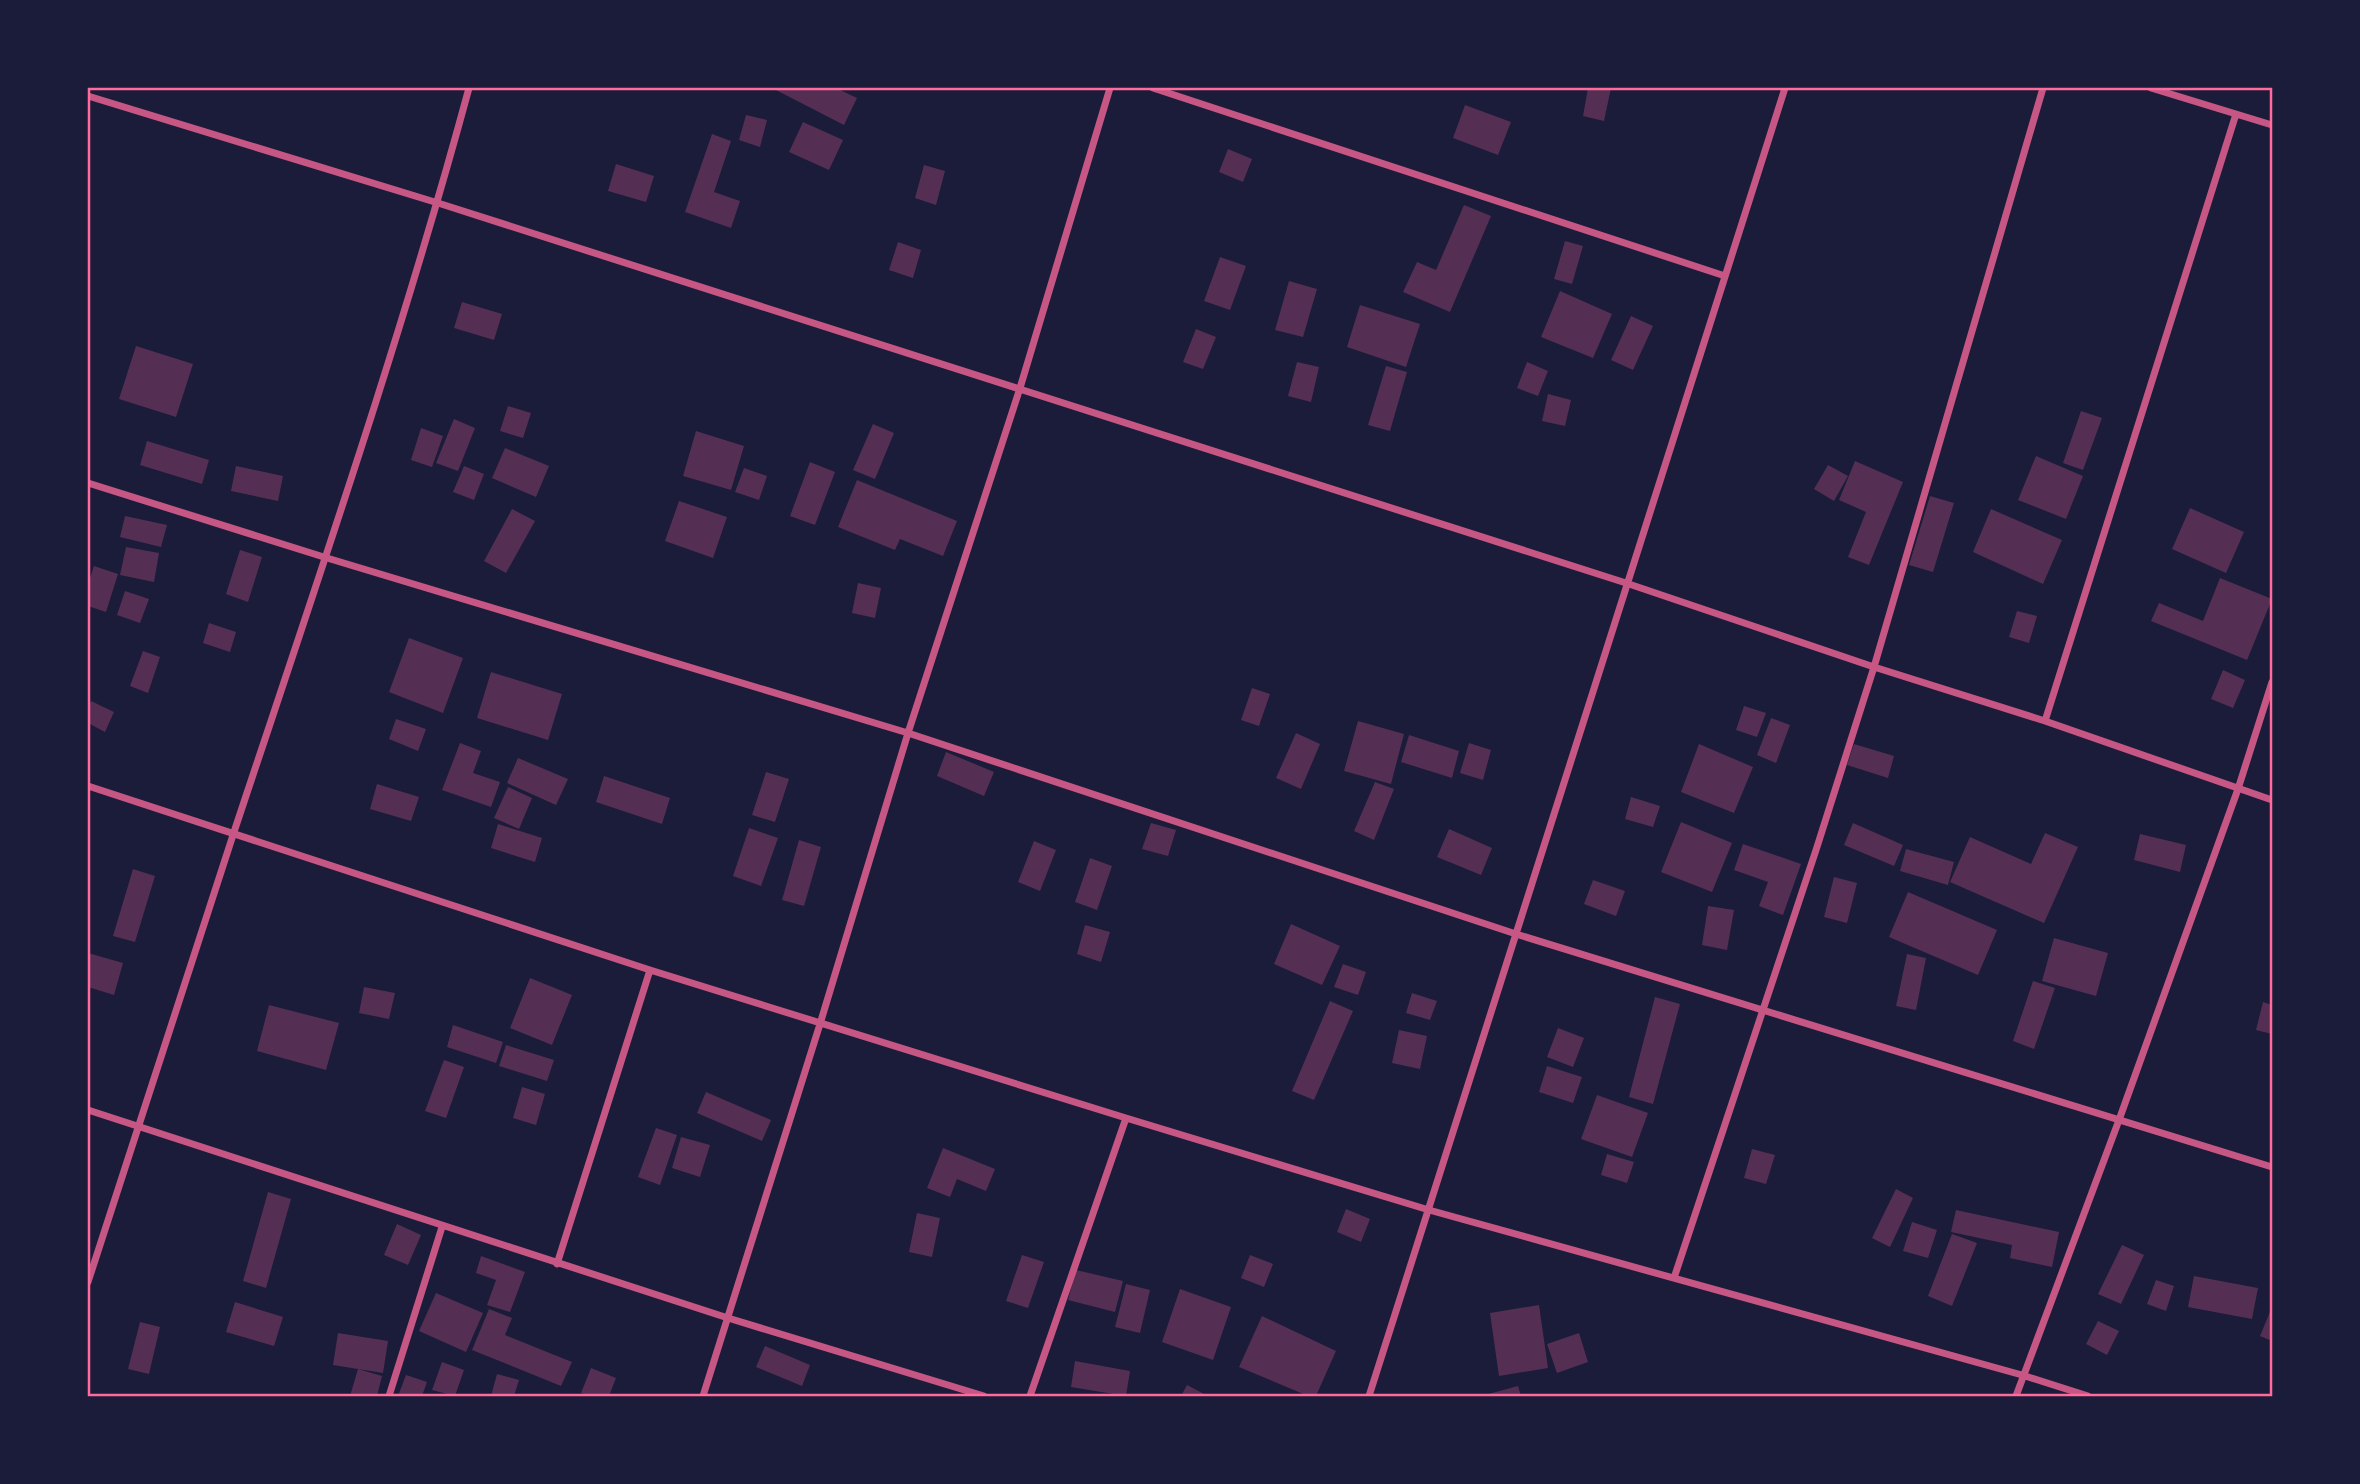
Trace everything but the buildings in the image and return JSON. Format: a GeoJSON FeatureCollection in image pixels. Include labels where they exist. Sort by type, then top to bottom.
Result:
{"type":"FeatureCollection","features":[{"type":"Feature","properties":{"kind":"street"},"geometry":{"type":"LineString","coordinates":[[88,1282],[234,833],[327,558],[438,203],[469,88]]}},
{"type":"Feature","properties":{"kind":"street"},"geometry":{"type":"LineString","coordinates":[[703,1396],[908,733],[1020,388],[1110,88]]}},
{"type":"Feature","properties":{"kind":"street"},"geometry":{"type":"LineString","coordinates":[[1153,88],[1725,276]]}},
{"type":"Feature","properties":{"kind":"street"},"geometry":{"type":"LineString","coordinates":[[1369,1396],[1785,88]]}},
{"type":"Feature","properties":{"kind":"street"},"geometry":{"type":"LineString","coordinates":[[1674,1278],[1874,667],[2043,88]]}},
{"type":"Feature","properties":{"kind":"street"},"geometry":{"type":"LineString","coordinates":[[2151,88],[2273,125]]}},
{"type":"Feature","properties":{"kind":"street"},"geometry":{"type":"LineString","coordinates":[[88,96],[438,203],[1626,583],[1874,667],[2045,721],[2273,800]]}},
{"type":"Feature","properties":{"kind":"street"},"geometry":{"type":"LineString","coordinates":[[2045,721],[2236,114]]}},
{"type":"Feature","properties":{"kind":"street"},"geometry":{"type":"LineString","coordinates":[[88,483],[908,733],[1516,934],[2273,1167]]}},
{"type":"Feature","properties":{"kind":"street"},"geometry":{"type":"LineString","coordinates":[[2015,1396],[2119,1120],[2238,789],[2273,682]]}},
{"type":"Feature","properties":{"kind":"street"},"geometry":{"type":"LineString","coordinates":[[88,786],[650,970],[1126,1118],[1429,1210],[2022,1375],[2088,1396]]}},
{"type":"Feature","properties":{"kind":"street"},"geometry":{"type":"LineString","coordinates":[[557,1264],[650,970]]}},
{"type":"Feature","properties":{"kind":"street"},"geometry":{"type":"LineString","coordinates":[[88,1110],[557,1264],[984,1396]]}},
{"type":"Feature","properties":{"kind":"street"},"geometry":{"type":"LineString","coordinates":[[1030,1396],[1126,1118]]}},
{"type":"Feature","properties":{"kind":"street"},"geometry":{"type":"LineString","coordinates":[[389,1396],[442,1227]]}}]}
